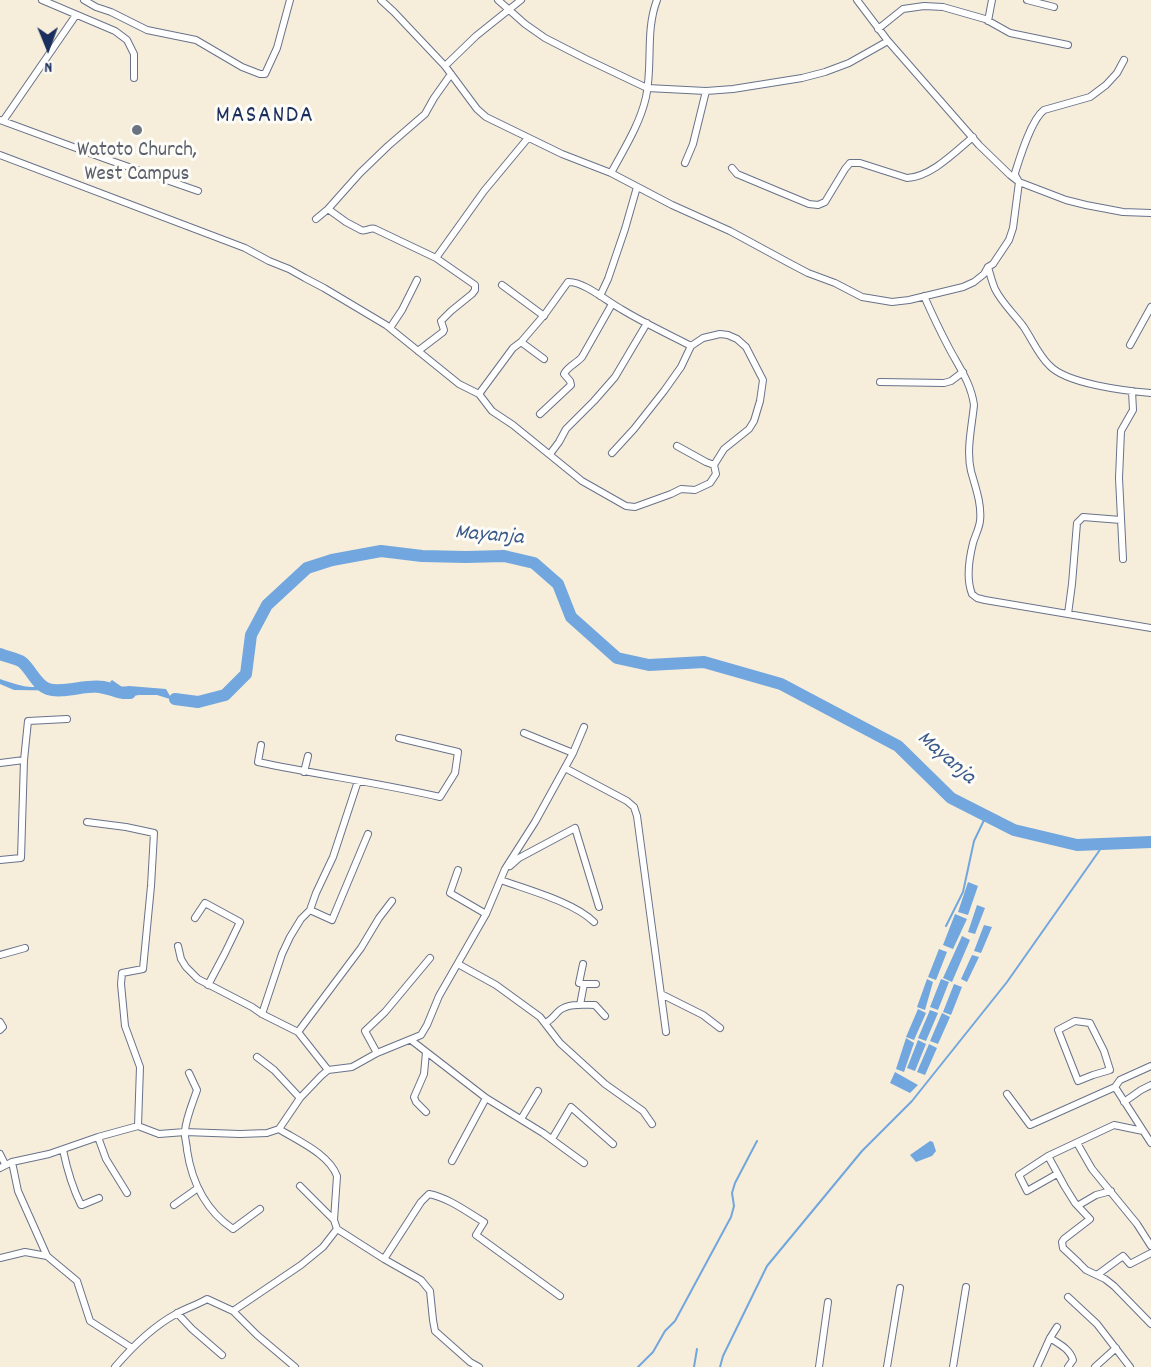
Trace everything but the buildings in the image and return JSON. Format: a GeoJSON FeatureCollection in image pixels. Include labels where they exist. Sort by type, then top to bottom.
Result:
{"type":"FeatureCollection","features":[{"type":"Feature","properties":{"kind":"street"},"geometry":{"type":"LineString","coordinates":[[42,0],[115,31],[127,40],[134,54],[134,78]]}},
{"type":"Feature","properties":{"kind":"street"},"geometry":{"type":"LineString","coordinates":[[86,0],[96,7],[147,30],[196,40],[242,67],[260,74],[265,74],[277,48],[290,0]]}},
{"type":"Feature","properties":{"kind":"street"},"geometry":{"type":"LineString","coordinates":[[381,0],[445,66],[477,109],[486,117],[528,138],[611,173],[672,205],[730,231],[798,268],[835,283],[859,296],[884,302],[963,287],[984,274],[997,259],[1011,235],[1019,182],[1015,173],[1025,142],[1040,113],[1090,97],[1106,85],[1117,73],[1124,60]]}},
{"type":"Feature","properties":{"kind":"street"},"geometry":{"type":"LineString","coordinates":[[498,0],[545,38],[648,88],[706,91],[777,82],[825,72],[849,63],[888,41]]}},
{"type":"Feature","properties":{"kind":"street"},"geometry":{"type":"LineString","coordinates":[[445,66],[476,36],[521,0]]}},
{"type":"Feature","properties":{"kind":"street"},"geometry":{"type":"LineString","coordinates":[[611,173],[643,109],[648,88],[651,19],[657,0]]}},
{"type":"Feature","properties":{"kind":"street"},"geometry":{"type":"LineString","coordinates":[[857,0],[888,41],[973,137],[1019,182],[1086,205],[1123,212],[1151,213]]}},
{"type":"Feature","properties":{"kind":"street"},"geometry":{"type":"LineString","coordinates":[[988,21],[992,0]]}},
{"type":"Feature","properties":{"kind":"street"},"geometry":{"type":"LineString","coordinates":[[1026,0],[1054,8]]}},
{"type":"Feature","properties":{"kind":"street"},"geometry":{"type":"LineString","coordinates":[[878,29],[903,9],[924,6],[943,7],[988,21],[1010,33],[1068,45]]}},
{"type":"Feature","properties":{"kind":"street"},"geometry":{"type":"LineString","coordinates":[[76,15],[1,121],[198,191]]}},
{"type":"Feature","properties":{"kind":"street"},"geometry":{"type":"LineString","coordinates":[[316,219],[381,152],[425,114],[451,74]]}},
{"type":"Feature","properties":{"kind":"street"},"geometry":{"type":"LineString","coordinates":[[685,163],[693,144],[706,91]]}},
{"type":"Feature","properties":{"kind":"street"},"geometry":{"type":"LineString","coordinates":[[732,168],[737,174],[809,204],[818,205],[825,202],[850,163],[860,163],[907,178],[914,177],[933,170],[973,137]]}},
{"type":"Feature","properties":{"kind":"street"},"geometry":{"type":"LineString","coordinates":[[436,258],[484,191],[528,138]]}},
{"type":"Feature","properties":{"kind":"street"},"geometry":{"type":"LineString","coordinates":[[0,155],[245,248],[324,288],[390,328],[459,384],[479,394],[492,411],[582,480],[622,505],[630,507],[681,489],[695,490],[710,483],[716,476],[714,465],[724,450],[750,429],[760,401],[763,380],[746,347],[728,335],[710,335],[696,342],[691,346],[681,367],[664,391],[612,453]]}},
{"type":"Feature","properties":{"kind":"street"},"geometry":{"type":"LineString","coordinates":[[600,296],[625,229],[637,187]]}},
{"type":"Feature","properties":{"kind":"street"},"geometry":{"type":"LineString","coordinates":[[328,209],[361,230],[375,229],[436,258],[475,285],[475,290],[441,321],[443,332],[418,351]]}},
{"type":"Feature","properties":{"kind":"street"},"geometry":{"type":"LineString","coordinates":[[988,267],[997,292],[1046,363],[1052,368],[1067,376],[1092,384],[1151,393]]}},
{"type":"Feature","properties":{"kind":"street"},"geometry":{"type":"LineString","coordinates":[[390,328],[417,280]]}},
{"type":"Feature","properties":{"kind":"street"},"geometry":{"type":"LineString","coordinates":[[479,394],[513,348],[544,315],[568,282],[574,282],[691,346]]}},
{"type":"Feature","properties":{"kind":"street"},"geometry":{"type":"LineString","coordinates":[[502,285],[544,315]]}},
{"type":"Feature","properties":{"kind":"street"},"geometry":{"type":"LineString","coordinates":[[924,296],[968,381],[974,405],[969,451],[980,520],[972,545],[969,569],[969,585],[972,594],[985,600],[1151,628]]}},
{"type":"Feature","properties":{"kind":"street"},"geometry":{"type":"LineString","coordinates":[[540,414],[571,385],[564,374],[565,371],[582,357],[612,304]]}},
{"type":"Feature","properties":{"kind":"street"},"geometry":{"type":"LineString","coordinates":[[1130,345],[1151,307]]}},
{"type":"Feature","properties":{"kind":"street"},"geometry":{"type":"LineString","coordinates":[[550,454],[560,442],[566,429],[615,376],[647,323]]}},
{"type":"Feature","properties":{"kind":"street"},"geometry":{"type":"LineString","coordinates":[[521,342],[544,359]]}},
{"type":"Feature","properties":{"kind":"street"},"geometry":{"type":"LineString","coordinates":[[880,382],[944,383],[963,372]]}},
{"type":"Feature","properties":{"kind":"street"},"geometry":{"type":"LineString","coordinates":[[1123,559],[1119,478],[1121,431],[1133,410],[1132,391]]}},
{"type":"Feature","properties":{"kind":"street"},"geometry":{"type":"LineString","coordinates":[[677,446],[714,465]]}},
{"type":"Feature","properties":{"kind":"street"},"geometry":{"type":"LineString","coordinates":[[1068,614],[1077,523],[1083,517],[1120,520]]}},
{"type":"Feature","properties":{"kind":"street"},"geometry":{"type":"LineString","coordinates":[[0,860],[21,858],[24,760],[28,721],[67,719]]}},
{"type":"Feature","properties":{"kind":"street"},"geometry":{"type":"LineString","coordinates":[[6,1164],[63,1150],[138,1126],[159,1134],[185,1132],[240,1134],[279,1130],[300,1098],[328,1070],[352,1067],[377,1053],[421,1035],[439,996],[486,914],[505,869],[535,822],[573,753],[584,728]]}},
{"type":"Feature","properties":{"kind":"street"},"geometry":{"type":"LineString","coordinates":[[524,733],[573,753]]}},
{"type":"Feature","properties":{"kind":"street"},"geometry":{"type":"LineString","coordinates":[[261,745],[258,762],[440,797],[455,773],[459,752],[399,738]]}},
{"type":"Feature","properties":{"kind":"street"},"geometry":{"type":"LineString","coordinates":[[304,772],[308,756]]}},
{"type":"Feature","properties":{"kind":"street"},"geometry":{"type":"LineString","coordinates":[[0,763],[24,760]]}},
{"type":"Feature","properties":{"kind":"street"},"geometry":{"type":"LineString","coordinates":[[565,768],[634,807],[666,1032]]}},
{"type":"Feature","properties":{"kind":"street"},"geometry":{"type":"LineString","coordinates":[[262,1014],[282,954],[301,919],[310,910],[333,857],[358,781]]}},
{"type":"Feature","properties":{"kind":"street"},"geometry":{"type":"LineString","coordinates":[[87,822],[154,833],[142,969],[122,973],[121,984],[125,1026],[140,1067],[138,1126]]}},
{"type":"Feature","properties":{"kind":"street"},"geometry":{"type":"LineString","coordinates":[[505,869],[519,858],[575,828],[599,907]]}},
{"type":"Feature","properties":{"kind":"street"},"geometry":{"type":"LineString","coordinates":[[310,910],[332,920],[368,834]]}},
{"type":"Feature","properties":{"kind":"street"},"geometry":{"type":"LineString","coordinates":[[458,870],[450,893],[486,914]]}},
{"type":"Feature","properties":{"kind":"street"},"geometry":{"type":"LineString","coordinates":[[501,880],[577,909],[594,922]]}},
{"type":"Feature","properties":{"kind":"street"},"geometry":{"type":"LineString","coordinates":[[297,1032],[361,948],[392,901]]}},
{"type":"Feature","properties":{"kind":"street"},"geometry":{"type":"LineString","coordinates":[[195,918],[205,903],[240,922],[208,985]]}},
{"type":"Feature","properties":{"kind":"street"},"geometry":{"type":"LineString","coordinates":[[178,946],[186,968],[198,979],[297,1032],[328,1070]]}},
{"type":"Feature","properties":{"kind":"street"},"geometry":{"type":"LineString","coordinates":[[0,955],[25,948]]}},
{"type":"Feature","properties":{"kind":"street"},"geometry":{"type":"LineString","coordinates":[[377,1053],[365,1031],[385,1012],[430,958]]}},
{"type":"Feature","properties":{"kind":"street"},"geometry":{"type":"LineString","coordinates":[[458,964],[496,985],[540,1017],[560,1043],[605,1084],[643,1111],[652,1124]]}},
{"type":"Feature","properties":{"kind":"street"},"geometry":{"type":"LineString","coordinates":[[583,964],[579,982],[596,984]]}},
{"type":"Feature","properties":{"kind":"street"},"geometry":{"type":"LineString","coordinates":[[580,1005],[584,984]]}},
{"type":"Feature","properties":{"kind":"street"},"geometry":{"type":"LineString","coordinates":[[661,993],[703,1015],[720,1028]]}},
{"type":"Feature","properties":{"kind":"street"},"geometry":{"type":"LineString","coordinates":[[545,1023],[560,1010],[580,1005],[595,1005],[605,1016]]}},
{"type":"Feature","properties":{"kind":"street"},"geometry":{"type":"LineString","coordinates":[[1075,1021],[1090,1023],[1094,1034],[1104,1051],[1110,1070],[1078,1081],[1058,1030],[1075,1021]]}},
{"type":"Feature","properties":{"kind":"street"},"geometry":{"type":"LineString","coordinates":[[0,1022],[3,1027],[0,1030]]}},
{"type":"Feature","properties":{"kind":"street"},"geometry":{"type":"LineString","coordinates":[[411,1040],[486,1098],[552,1139],[584,1163]]}},
{"type":"Feature","properties":{"kind":"street"},"geometry":{"type":"LineString","coordinates":[[426,1052],[424,1074],[414,1097],[426,1112]]}},
{"type":"Feature","properties":{"kind":"street"},"geometry":{"type":"LineString","coordinates":[[257,1057],[274,1070],[300,1098]]}},
{"type":"Feature","properties":{"kind":"street"},"geometry":{"type":"LineString","coordinates":[[1007,1094],[1030,1125],[1115,1088],[1120,1080],[1151,1066]]}},
{"type":"Feature","properties":{"kind":"street"},"geometry":{"type":"LineString","coordinates":[[189,1073],[197,1090],[185,1132],[189,1166],[198,1188],[212,1210],[233,1229],[260,1209]]}},
{"type":"Feature","properties":{"kind":"street"},"geometry":{"type":"LineString","coordinates":[[1124,1102],[1141,1089],[1151,1085]]}},
{"type":"Feature","properties":{"kind":"street"},"geometry":{"type":"LineString","coordinates":[[1115,1088],[1151,1143]]}},
{"type":"Feature","properties":{"kind":"street"},"geometry":{"type":"LineString","coordinates":[[521,1119],[538,1091]]}},
{"type":"Feature","properties":{"kind":"street"},"geometry":{"type":"LineString","coordinates":[[452,1161],[486,1098]]}},
{"type":"Feature","properties":{"kind":"street"},"geometry":{"type":"LineString","coordinates":[[552,1139],[571,1107],[614,1144]]}},
{"type":"Feature","properties":{"kind":"street"},"geometry":{"type":"LineString","coordinates":[[1057,1174],[1027,1191],[1019,1175],[1048,1156],[1114,1125],[1143,1131]]}},
{"type":"Feature","properties":{"kind":"street"},"geometry":{"type":"LineString","coordinates":[[279,1130],[330,1163],[337,1176],[334,1220],[337,1229],[421,1280],[430,1291],[435,1331],[470,1362],[479,1367]]}},
{"type":"Feature","properties":{"kind":"street"},"geometry":{"type":"LineString","coordinates":[[98,1137],[106,1159],[127,1193]]}},
{"type":"Feature","properties":{"kind":"street"},"geometry":{"type":"LineString","coordinates":[[1077,1143],[1092,1169],[1137,1224],[1151,1246]]}},
{"type":"Feature","properties":{"kind":"street"},"geometry":{"type":"LineString","coordinates":[[63,1150],[71,1182],[81,1205],[99,1198]]}},
{"type":"Feature","properties":{"kind":"street"},"geometry":{"type":"LineString","coordinates":[[0,1154],[47,1256],[77,1281],[90,1321],[132,1348]]}},
{"type":"Feature","properties":{"kind":"street"},"geometry":{"type":"LineString","coordinates":[[1048,1156],[1075,1203],[1090,1219],[1064,1239],[1063,1248],[1086,1270],[1105,1279],[1151,1324]]}},
{"type":"Feature","properties":{"kind":"street"},"geometry":{"type":"LineString","coordinates":[[300,1186],[334,1220]]}},
{"type":"Feature","properties":{"kind":"street"},"geometry":{"type":"LineString","coordinates":[[174,1204],[198,1188]]}},
{"type":"Feature","properties":{"kind":"street"},"geometry":{"type":"LineString","coordinates":[[1079,1205],[1096,1195],[1111,1191]]}},
{"type":"Feature","properties":{"kind":"street"},"geometry":{"type":"LineString","coordinates":[[384,1259],[421,1202],[429,1194],[435,1195],[484,1222],[476,1235],[560,1296]]}},
{"type":"Feature","properties":{"kind":"street"},"geometry":{"type":"LineString","coordinates":[[233,1311],[301,1265],[322,1247],[337,1229]]}},
{"type":"Feature","properties":{"kind":"street"},"geometry":{"type":"LineString","coordinates":[[0,1258],[25,1252],[47,1256]]}},
{"type":"Feature","properties":{"kind":"street"},"geometry":{"type":"LineString","coordinates":[[1097,1275],[1123,1256],[1130,1264],[1151,1253]]}},
{"type":"Feature","properties":{"kind":"street"},"geometry":{"type":"LineString","coordinates":[[953,1367],[966,1287]]}},
{"type":"Feature","properties":{"kind":"street"},"geometry":{"type":"LineString","coordinates":[[887,1367],[900,1288]]}},
{"type":"Feature","properties":{"kind":"street"},"geometry":{"type":"LineString","coordinates":[[1068,1297],[1097,1324],[1130,1367]]}},
{"type":"Feature","properties":{"kind":"street"},"geometry":{"type":"LineString","coordinates":[[115,1367],[159,1324],[207,1299],[233,1311],[295,1367]]}},
{"type":"Feature","properties":{"kind":"street"},"geometry":{"type":"LineString","coordinates":[[819,1367],[828,1302]]}},
{"type":"Feature","properties":{"kind":"street"},"geometry":{"type":"LineString","coordinates":[[177,1313],[222,1354]]}},
{"type":"Feature","properties":{"kind":"street"},"geometry":{"type":"LineString","coordinates":[[1037,1367],[1057,1327]]}},
{"type":"Feature","properties":{"kind":"street"},"geometry":{"type":"LineString","coordinates":[[1050,1338],[1068,1351],[1080,1367]]}},
{"type":"Feature","properties":{"kind":"street"},"geometry":{"type":"LineString","coordinates":[[1095,1367],[1116,1348]]}},
{"type":"Feature","properties":{"kind":"street"},"geometry":{"type":"LineString","coordinates":[[1068,1367],[1073,1360]]}},
{"type":"Feature","properties":{"kind":"water"},"geometry":{"type":"Polygon","coordinates":[[[0,679],[27,687],[44,685],[101,687],[115,692],[117,689],[110,682],[112,680],[122,687],[166,689],[170,696],[183,696],[191,701],[173,700],[157,695],[121,698],[90,691],[14,690],[0,684],[0,679]]]}},
{"type":"Feature","properties":{"kind":"water"},"geometry":{"type":"Polygon","coordinates":[[[968,882],[978,886],[968,915],[958,912],[968,882]]]}},
{"type":"Feature","properties":{"kind":"water"},"geometry":{"type":"Polygon","coordinates":[[[977,905],[985,908],[975,934],[968,932],[977,905]]]}},
{"type":"Feature","properties":{"kind":"water"},"geometry":{"type":"Polygon","coordinates":[[[955,914],[967,919],[953,949],[943,945],[955,914]]]}},
{"type":"Feature","properties":{"kind":"water"},"geometry":{"type":"Polygon","coordinates":[[[984,925],[992,927],[981,953],[974,951],[984,925]]]}},
{"type":"Feature","properties":{"kind":"water"},"geometry":{"type":"Polygon","coordinates":[[[962,936],[970,940],[952,982],[943,978],[962,936]]]}},
{"type":"Feature","properties":{"kind":"water"},"geometry":{"type":"Polygon","coordinates":[[[939,949],[947,952],[936,980],[928,977],[939,949]]]}},
{"type":"Feature","properties":{"kind":"water"},"geometry":{"type":"Polygon","coordinates":[[[972,955],[979,957],[967,982],[961,979],[972,955]]]}},
{"type":"Feature","properties":{"kind":"water"},"geometry":{"type":"Polygon","coordinates":[[[927,979],[933,982],[925,1010],[917,1007],[927,979]]]}},
{"type":"Feature","properties":{"kind":"water"},"geometry":{"type":"Polygon","coordinates":[[[941,979],[949,982],[938,1010],[930,1007],[941,979]]]}},
{"type":"Feature","properties":{"kind":"water"},"geometry":{"type":"Polygon","coordinates":[[[954,984],[962,987],[951,1015],[943,1012],[954,984]]]}},
{"type":"Feature","properties":{"kind":"water"},"geometry":{"type":"Polygon","coordinates":[[[918,1009],[926,1013],[914,1040],[906,1037],[918,1009]]]}},
{"type":"Feature","properties":{"kind":"water"},"geometry":{"type":"Polygon","coordinates":[[[930,1010],[938,1013],[926,1041],[918,1038],[930,1010]]]}},
{"type":"Feature","properties":{"kind":"water"},"geometry":{"type":"Polygon","coordinates":[[[942,1013],[950,1017],[938,1044],[930,1041],[942,1013]]]}},
{"type":"Feature","properties":{"kind":"water"},"geometry":{"type":"Polygon","coordinates":[[[906,1038],[914,1043],[904,1072],[896,1069],[906,1038]]]}},
{"type":"Feature","properties":{"kind":"water"},"geometry":{"type":"Polygon","coordinates":[[[918,1040],[926,1044],[915,1071],[907,1068],[918,1040]]]}},
{"type":"Feature","properties":{"kind":"water"},"geometry":{"type":"Polygon","coordinates":[[[929,1044],[937,1048],[925,1075],[917,1072],[929,1044]]]}},
{"type":"Feature","properties":{"kind":"water"},"geometry":{"type":"Polygon","coordinates":[[[895,1072],[918,1085],[910,1093],[890,1083],[895,1072]]]}},
{"type":"Feature","properties":{"kind":"water"},"geometry":{"type":"Polygon","coordinates":[[[930,1141],[933,1142],[936,1151],[932,1156],[916,1162],[910,1155],[930,1141]]]}},
{"type":"Feature","properties":{"kind":"waterway","name":"Mayanja"},"geometry":{"type":"LineString","coordinates":[[175,699],[198,702],[225,695],[246,674],[251,635],[267,605],[307,568],[332,560],[381,551],[422,556],[504,556],[534,563],[558,584],[571,617],[617,658],[649,665],[704,662],[781,684],[898,746],[951,798],[1014,830],[1077,845],[1151,842]]}},
{"type":"Feature","properties":{"kind":"waterway","name":"Mayanja"},"geometry":{"type":"LineString","coordinates":[[0,654],[22,662],[40,684],[48,689],[61,690],[96,686],[121,693],[130,693]]}},
{"type":"Feature","properties":{"kind":"waterway"},"geometry":{"type":"LineString","coordinates":[[946,926],[963,892],[974,841],[986,816]]}},
{"type":"Feature","properties":{"kind":"waterway"},"geometry":{"type":"LineString","coordinates":[[720,1367],[723,1356],[767,1266],[862,1151],[912,1101],[1007,982],[1104,844]]}},
{"type":"Feature","properties":{"kind":"waterway"},"geometry":{"type":"LineString","coordinates":[[638,1367],[653,1352],[665,1331],[675,1321],[731,1217],[734,1206],[732,1193],[735,1183],[757,1141]]}},
{"type":"Feature","properties":{"kind":"waterway"},"geometry":{"type":"LineString","coordinates":[[694,1367],[697,1349]]}},
{"type":"Feature","properties":{"kind":"place","name":"Watoto Church, West Campus"},"geometry":{"type":"Point","coordinates":[137,130]}},
{"type":"Feature","properties":{"kind":"district","name":"MASANDA"},"geometry":{"type":"Point","coordinates":[265,118]}}]}
